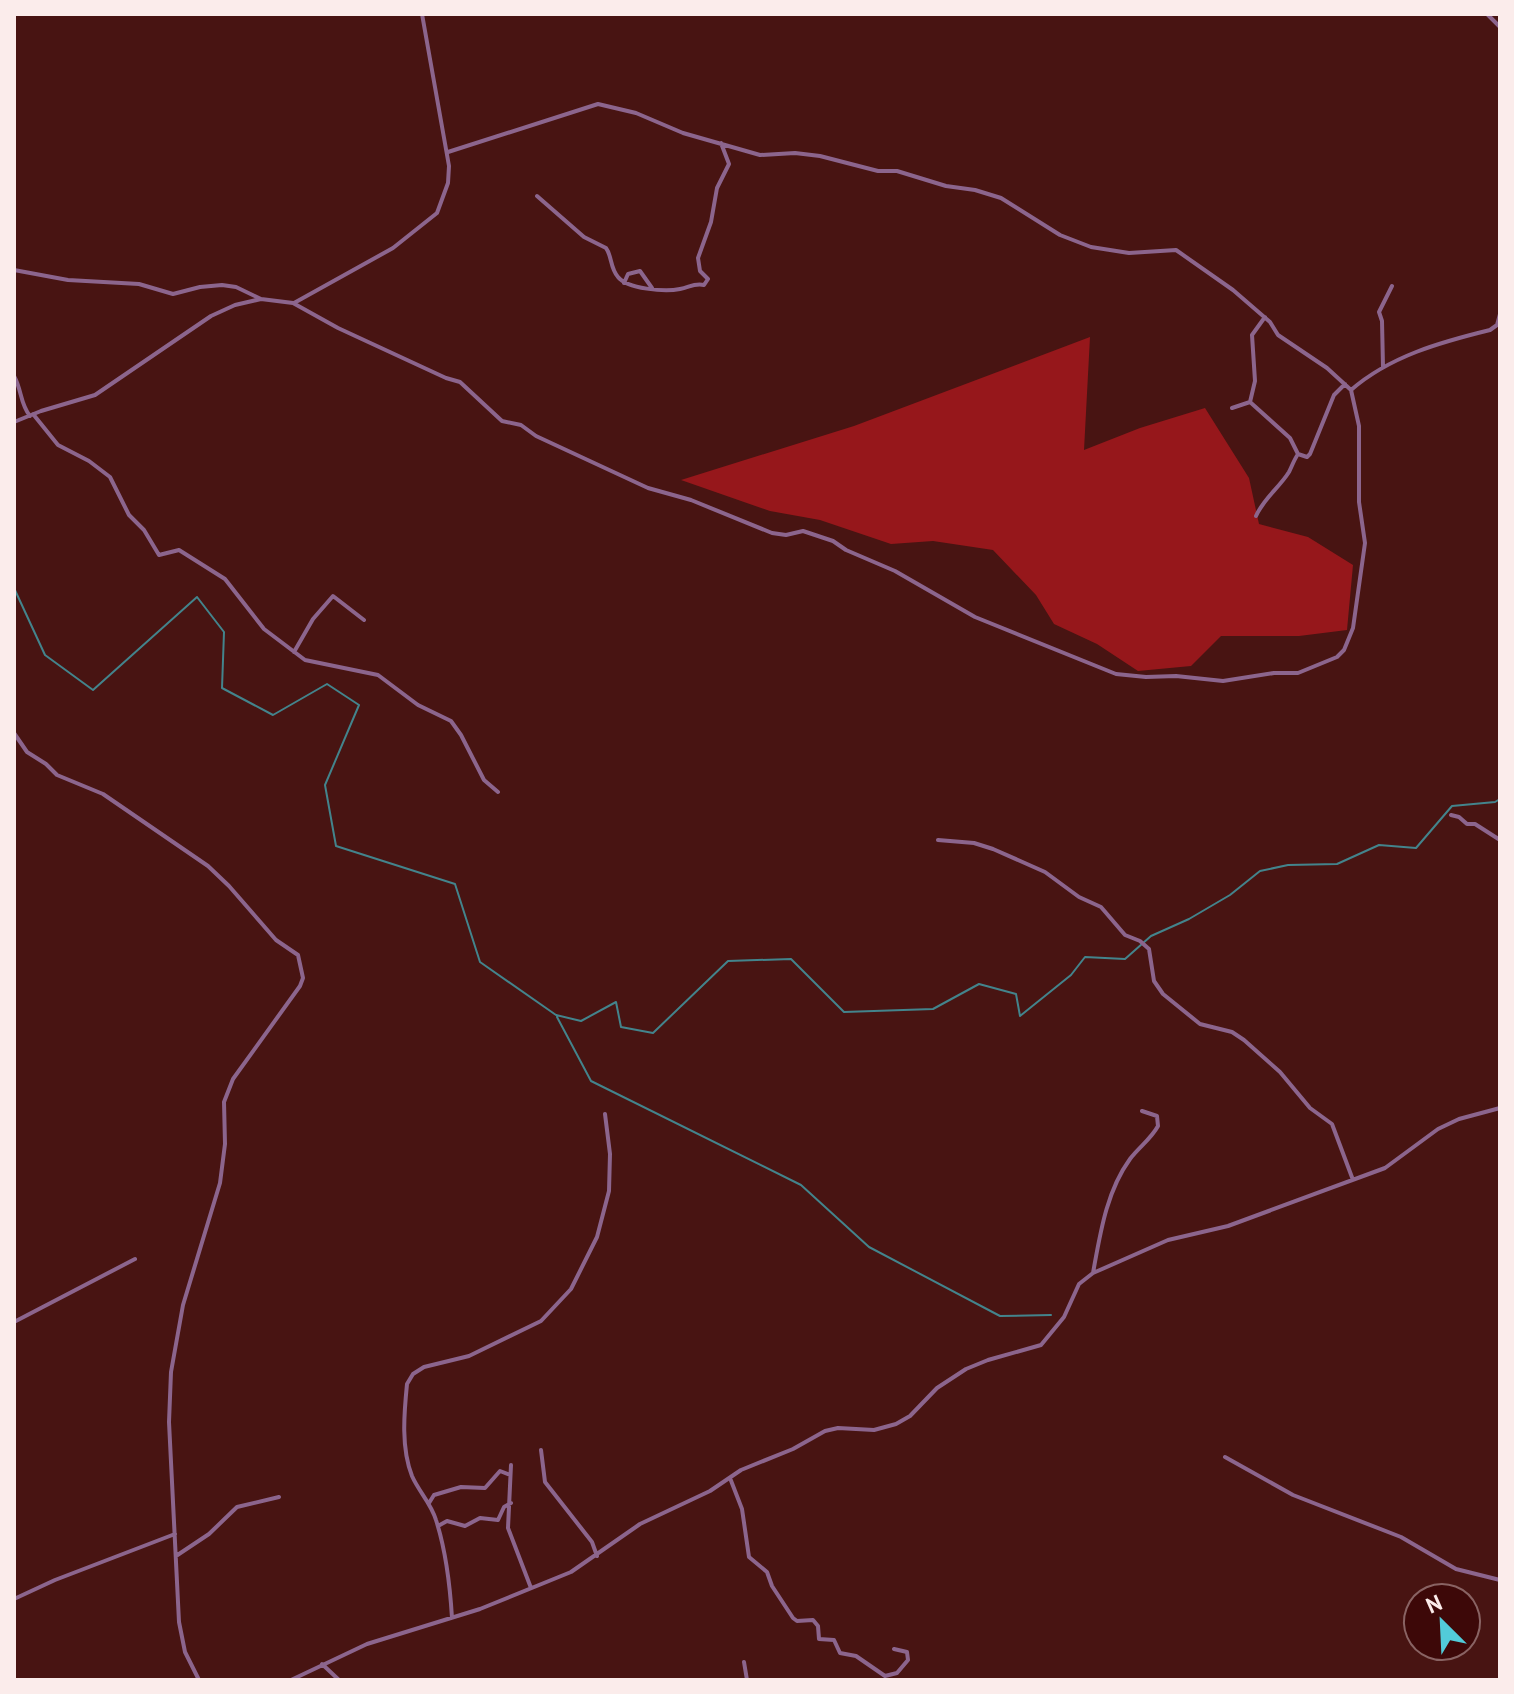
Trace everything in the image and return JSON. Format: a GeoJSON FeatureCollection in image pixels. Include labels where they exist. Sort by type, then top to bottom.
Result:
{"type":"FeatureCollection","features":[{"type":"Feature","properties":{"kind":"street"},"geometry":{"type":"LineString","coordinates":[[293,303],[384,254],[437,213],[448,183],[448,152],[422,14]]}},
{"type":"Feature","properties":{"kind":"street"},"geometry":{"type":"LineString","coordinates":[[1487,14],[1500,27]]}},
{"type":"Feature","properties":{"kind":"street"},"geometry":{"type":"LineString","coordinates":[[14,270],[68,280],[139,284],[173,294],[222,285],[236,287],[261,299],[293,303],[328,323],[463,384],[502,421],[521,425],[536,436],[648,488],[691,500],[772,533],[786,535],[803,531],[829,540],[895,571],[944,601],[992,624],[1103,671],[1136,676],[1232,681],[1274,673],[1298,673],[1337,657],[1344,650],[1353,628],[1365,543],[1359,502],[1359,426],[1351,390],[1278,335],[1265,317],[1233,290],[1176,250],[1129,253],[1091,247],[1054,231],[1001,198],[975,190],[936,184],[897,171],[878,171],[820,156],[795,153],[760,155],[683,133],[636,113],[598,104],[448,152]]}},
{"type":"Feature","properties":{"kind":"street"},"geometry":{"type":"LineString","coordinates":[[537,196],[584,237],[606,248],[615,274],[624,283],[635,287],[683,289],[691,284],[704,285],[708,282],[700,271],[698,258],[711,222],[717,188],[729,164],[720,142]]}},
{"type":"Feature","properties":{"kind":"street"},"geometry":{"type":"LineString","coordinates":[[624,283],[628,274],[640,271],[652,288]]}},
{"type":"Feature","properties":{"kind":"street"},"geometry":{"type":"LineString","coordinates":[[1383,367],[1382,321],[1379,315],[1392,286]]}},
{"type":"Feature","properties":{"kind":"street"},"geometry":{"type":"LineString","coordinates":[[14,422],[95,395],[211,316],[235,305],[261,299]]}},
{"type":"Feature","properties":{"kind":"street"},"geometry":{"type":"LineString","coordinates":[[1351,390],[1370,373],[1417,352],[1490,330],[1497,325],[1500,314]]}},
{"type":"Feature","properties":{"kind":"street"},"geometry":{"type":"LineString","coordinates":[[1250,402],[1255,381],[1252,335],[1265,317]]}},
{"type":"Feature","properties":{"kind":"street"},"geometry":{"type":"LineString","coordinates":[[14,376],[22,392],[23,406],[58,445],[89,461],[110,477],[132,520],[144,530],[159,555],[179,550],[215,572],[238,593],[264,629],[311,663],[378,675],[418,705],[451,721],[484,780],[498,792]]}},
{"type":"Feature","properties":{"kind":"street"},"geometry":{"type":"LineString","coordinates":[[1250,402],[1290,438],[1298,454],[1307,457],[1334,395],[1345,384]]}},
{"type":"Feature","properties":{"kind":"street"},"geometry":{"type":"LineString","coordinates":[[1232,408],[1250,402]]}},
{"type":"Feature","properties":{"kind":"street"},"geometry":{"type":"LineString","coordinates":[[1256,516],[1298,454]]}},
{"type":"Feature","properties":{"kind":"street"},"geometry":{"type":"LineString","coordinates":[[294,652],[313,619],[333,596],[364,620]]}},
{"type":"Feature","properties":{"kind":"street"},"geometry":{"type":"LineString","coordinates":[[14,733],[27,752],[57,775],[103,794],[196,857],[229,886],[276,940],[298,955],[303,972],[300,986],[226,1093],[220,1183],[183,1305],[171,1372],[169,1422],[180,1636],[199,1680]]}},
{"type":"Feature","properties":{"kind":"street"},"geometry":{"type":"LineString","coordinates":[[1451,815],[1483,828],[1500,840]]}},
{"type":"Feature","properties":{"kind":"street"},"geometry":{"type":"LineString","coordinates":[[938,840],[974,843],[993,849],[1045,872],[1079,897],[1101,907],[1125,935],[1149,949],[1154,981],[1163,994],[1200,1024],[1232,1032],[1244,1040],[1280,1072],[1310,1108],[1332,1124],[1353,1180]]}},
{"type":"Feature","properties":{"kind":"street"},"geometry":{"type":"LineString","coordinates":[[291,1680],[377,1640],[492,1605],[571,1572],[640,1524],[703,1495],[741,1470],[793,1449],[831,1429],[874,1430],[896,1424],[910,1416],[937,1388],[966,1369],[1041,1345],[1066,1313],[1079,1284],[1093,1273],[1168,1240],[1228,1226],[1393,1164],[1425,1137],[1448,1124],[1500,1108]]}},
{"type":"Feature","properties":{"kind":"street"},"geometry":{"type":"LineString","coordinates":[[1093,1273],[1102,1224],[1117,1183],[1132,1157],[1158,1126],[1157,1116],[1142,1111]]}},
{"type":"Feature","properties":{"kind":"street"},"geometry":{"type":"LineString","coordinates":[[452,1618],[450,1587],[438,1526],[429,1503],[414,1481],[406,1455],[407,1384],[413,1374],[424,1367],[469,1356],[541,1321],[571,1289],[597,1237],[609,1191],[610,1154],[605,1114]]}},
{"type":"Feature","properties":{"kind":"street"},"geometry":{"type":"LineString","coordinates":[[14,1322],[135,1259]]}},
{"type":"Feature","properties":{"kind":"street"},"geometry":{"type":"LineString","coordinates":[[541,1450],[545,1482],[592,1542],[597,1556]]}},
{"type":"Feature","properties":{"kind":"street"},"geometry":{"type":"LineString","coordinates":[[1225,1457],[1293,1495],[1401,1537],[1456,1569],[1500,1580]]}},
{"type":"Feature","properties":{"kind":"street"},"geometry":{"type":"LineString","coordinates":[[511,1465],[508,1532],[531,1588]]}},
{"type":"Feature","properties":{"kind":"street"},"geometry":{"type":"LineString","coordinates":[[429,1503],[434,1495],[461,1487],[485,1488],[500,1471],[510,1475]]}},
{"type":"Feature","properties":{"kind":"street"},"geometry":{"type":"LineString","coordinates":[[730,1478],[740,1499],[749,1557],[767,1572],[772,1586],[793,1618],[797,1621],[813,1620],[818,1626],[818,1638],[834,1640],[840,1653],[856,1656],[885,1676],[897,1673],[908,1660],[907,1652],[894,1649]]}},
{"type":"Feature","properties":{"kind":"street"},"geometry":{"type":"LineString","coordinates":[[176,1556],[209,1534],[237,1507],[279,1497]]}},
{"type":"Feature","properties":{"kind":"street"},"geometry":{"type":"LineString","coordinates":[[438,1526],[447,1521],[468,1526],[480,1518],[498,1520],[504,1507],[511,1503]]}},
{"type":"Feature","properties":{"kind":"street"},"geometry":{"type":"LineString","coordinates":[[14,1599],[175,1534]]}},
{"type":"Feature","properties":{"kind":"street"},"geometry":{"type":"LineString","coordinates":[[744,1662],[747,1680]]}},
{"type":"Feature","properties":{"kind":"street"},"geometry":{"type":"LineString","coordinates":[[322,1664],[339,1680]]}},
{"type":"Feature","properties":{"kind":"shaded area"},"geometry":{"type":"Polygon","coordinates":[[[1090,337],[1084,450],[1140,428],[1205,408],[1249,478],[1259,524],[1308,537],[1353,565],[1347,630],[1299,636],[1221,636],[1191,666],[1138,671],[1097,644],[1054,624],[1036,595],[993,550],[933,541],[891,544],[820,520],[770,511],[681,480],[854,426],[1090,337]]]}},
{"type":"Feature","properties":{"kind":"waterway"},"geometry":{"type":"LineString","coordinates":[[14,588],[45,655],[93,690],[197,597],[224,632],[222,688],[273,715],[327,684],[359,705],[325,785],[336,846],[455,884],[480,962],[556,1015],[581,1021],[616,1002],[621,1027],[653,1033],[728,961],[791,959],[844,1012],[933,1009],[979,984],[1016,994],[1020,1016],[1071,975],[1085,957],[1125,959],[1151,936],[1189,919],[1230,895],[1260,871],[1288,865],[1337,864],[1379,845],[1416,848],[1452,806],[1500,799]]}},
{"type":"Feature","properties":{"kind":"waterway"},"geometry":{"type":"LineString","coordinates":[[557,1017],[591,1081],[801,1185],[869,1247],[1000,1316],[1051,1315]]}}]}
